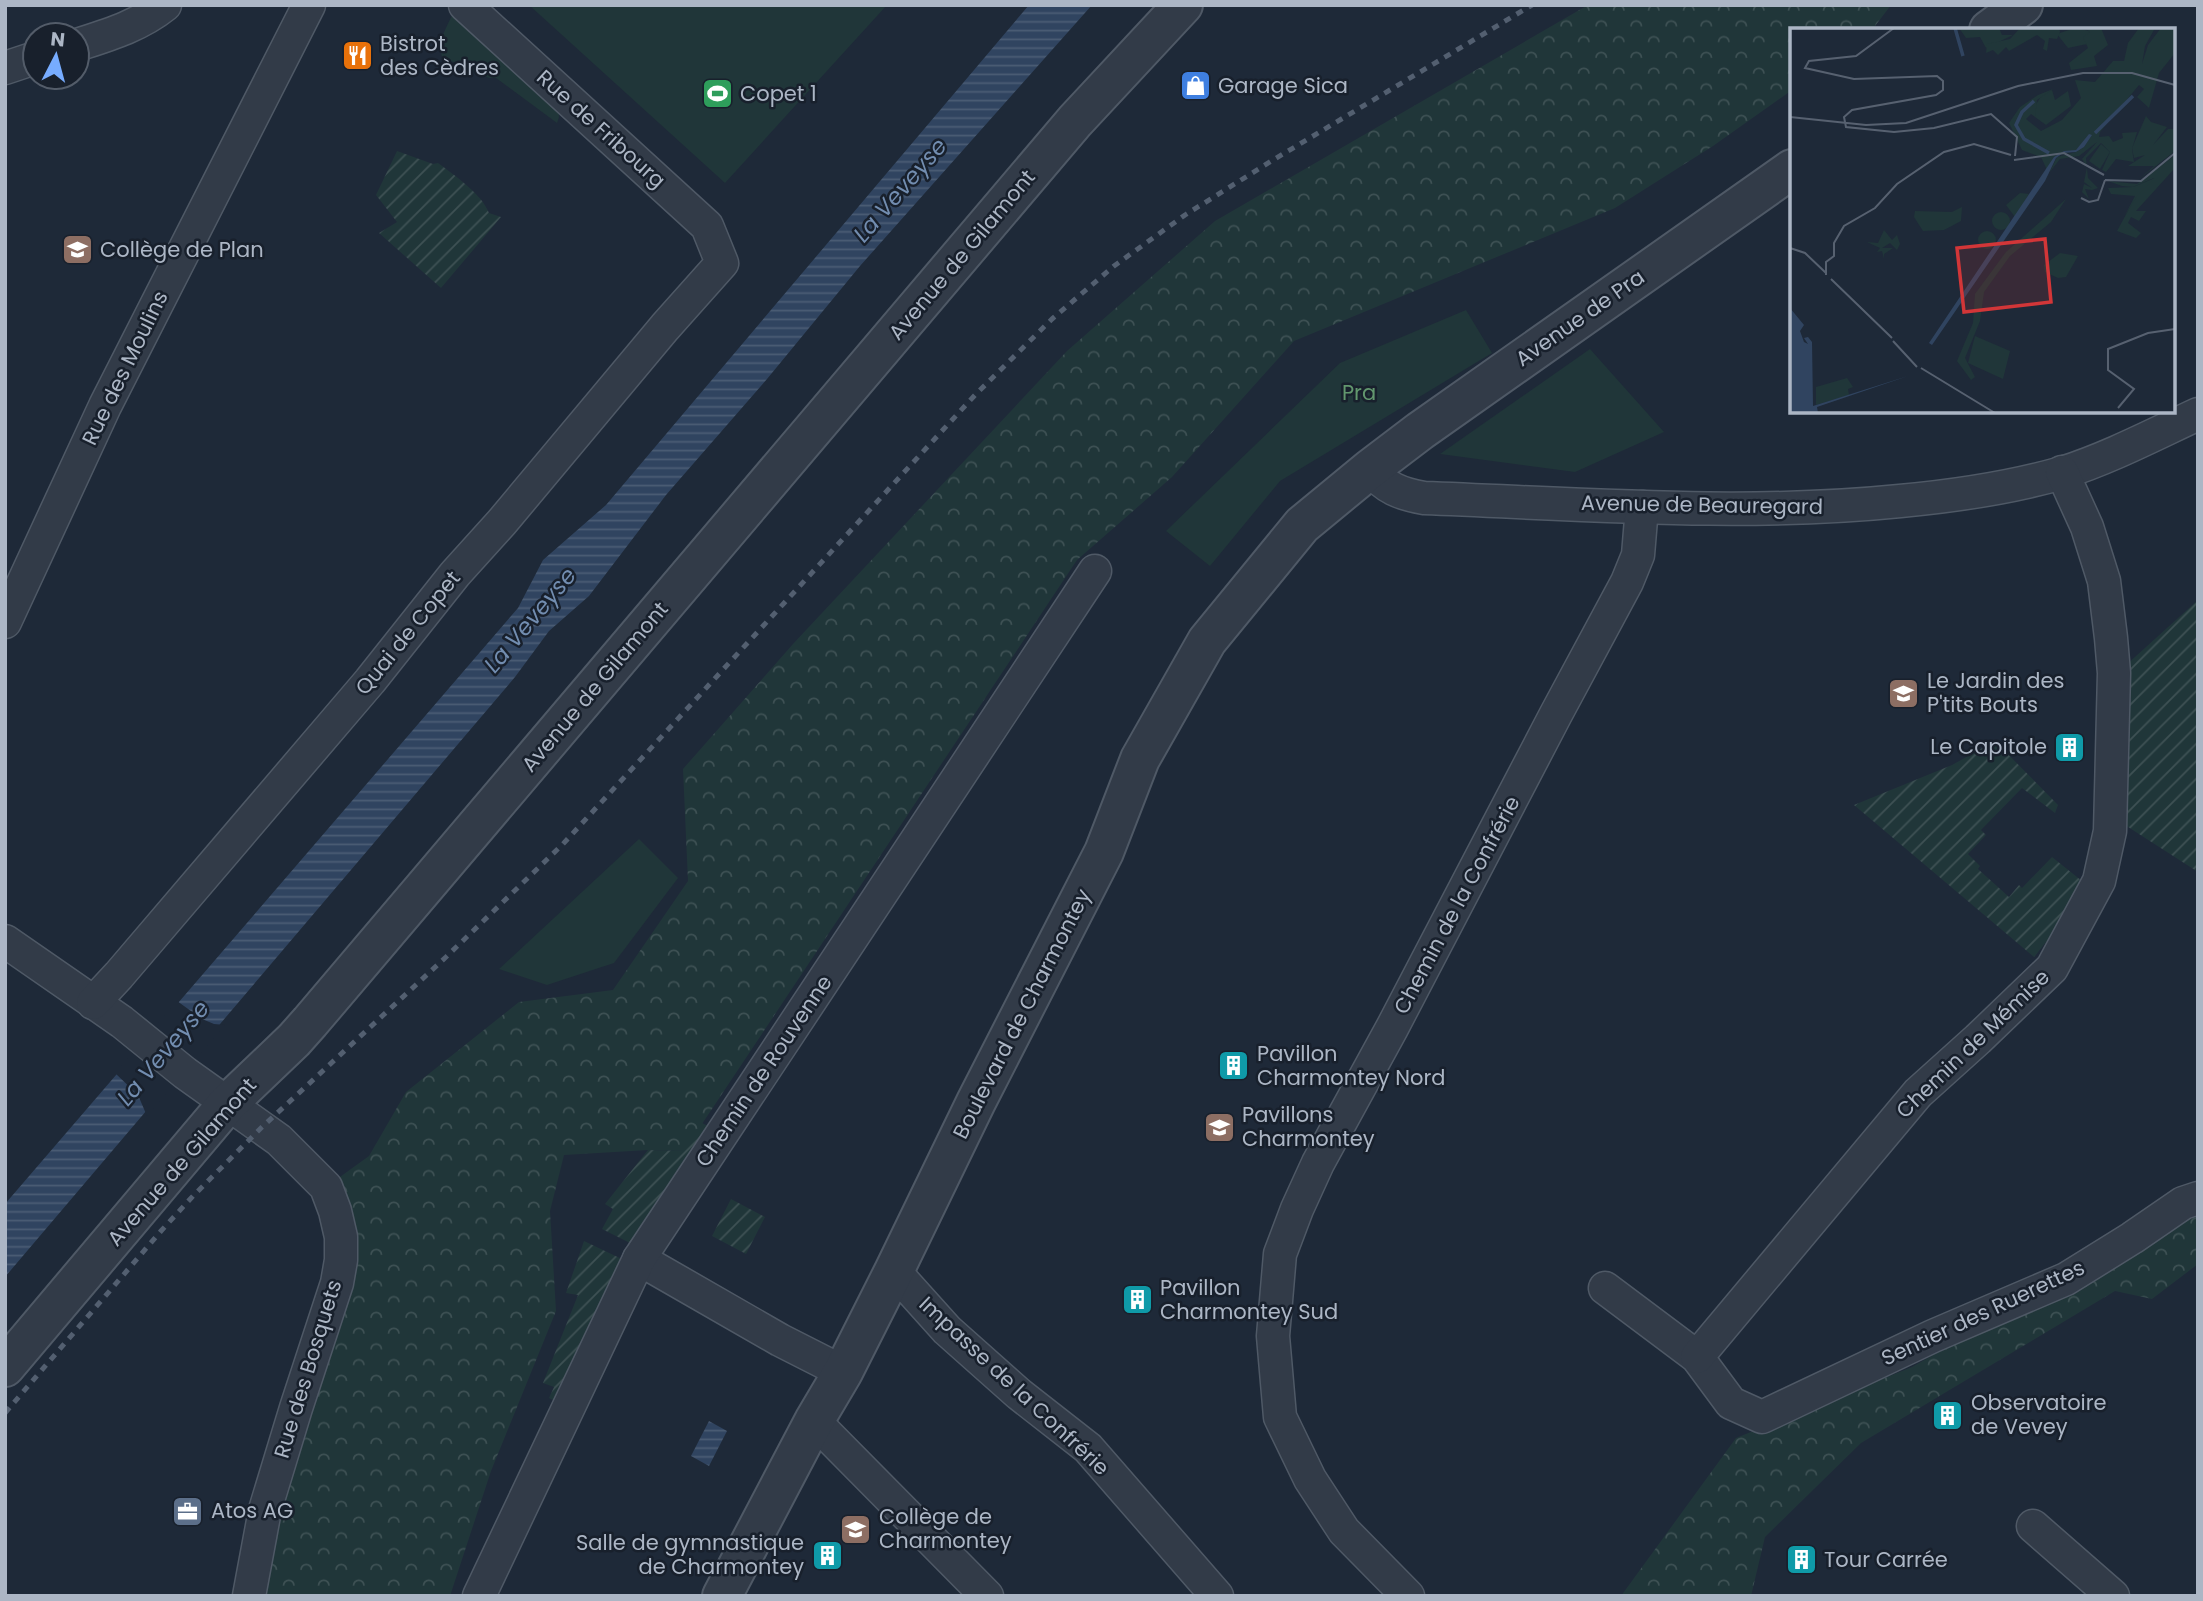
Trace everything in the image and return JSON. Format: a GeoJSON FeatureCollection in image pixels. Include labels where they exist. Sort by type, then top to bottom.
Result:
{"type":"FeatureCollection","features":[{"type":"Feature","properties":{"kind":"street"},"geometry":{"type":"LineString","coordinates":[[91,40],[124,29],[165,5]]}},
{"type":"Feature","properties":{"kind":"street","name":"Rue des Moulins"},"geometry":{"type":"LineString","coordinates":[[5,622],[105,405],[309,5]]}},
{"type":"Feature","properties":{"kind":"street","name":"Rue de Fribourg"},"geometry":{"type":"LineString","coordinates":[[465,5],[707,226],[722,263]]}},
{"type":"Feature","properties":{"kind":"street","name":"Avenue de Gilamont"},"geometry":{"type":"LineString","coordinates":[[5,1367],[217,1096],[294,1040],[310,1022],[1075,121],[1183,5]]}},
{"type":"Feature","properties":{"kind":"street"},"geometry":{"type":"LineString","coordinates":[[1992,28],[2023,5]]}},
{"type":"Feature","properties":{"kind":"street","name":"Avenue de Pra"},"geometry":{"type":"LineString","coordinates":[[1370,468],[1790,170]]}},
{"type":"Feature","properties":{"kind":"street","name":"Quai de Copet"},"geometry":{"type":"LineString","coordinates":[[93,1003],[370,681],[455,574],[511,512],[664,327],[722,263]]}},
{"type":"Feature","properties":{"kind":"street","name":"Avenue de Beauregard"},"geometry":{"type":"LineString","coordinates":[[1370,468],[1384,485],[1397,492],[1424,498],[1718,510],[1850,506],[1993,489],[2062,472],[2119,451],[2198,414]]}},
{"type":"Feature","properties":{"kind":"street","name":"Boulevard de Charmontey"},"geometry":{"type":"LineString","coordinates":[[722,1596],[814,1421],[843,1372],[976,1102],[1104,852],[1140,759],[1208,641],[1302,525],[1370,468]]}},
{"type":"Feature","properties":{"kind":"street","name":"Chemin de Mémise"},"geometry":{"type":"LineString","coordinates":[[1697,1357],[1918,1093],[2052,968],[2099,881],[2110,831],[2114,673],[2112,639],[2104,581],[2087,527],[2062,472]]}},
{"type":"Feature","properties":{"kind":"street","name":"Chemin de la Confrérie"},"geometry":{"type":"LineString","coordinates":[[1408,1596],[1344,1531],[1310,1479],[1280,1417],[1273,1336],[1280,1254],[1318,1163],[1627,582],[1638,555],[1642,507]]}},
{"type":"Feature","properties":{"kind":"street","name":"Chemin de Rouvenne"},"geometry":{"type":"LineString","coordinates":[[479,1596],[639,1259],[1095,571]]}},
{"type":"Feature","properties":{"kind":"street","name":"Rue des Bosquets"},"geometry":{"type":"LineString","coordinates":[[5,941],[122,1022],[279,1140],[326,1187],[335,1211],[341,1237],[337,1283],[272,1485],[258,1542],[249,1596]]}},
{"type":"Feature","properties":{"kind":"street","name":"Sentier des Ruerettes"},"geometry":{"type":"LineString","coordinates":[[1697,1357],[1731,1403],[1762,1417],[1933,1336],[2066,1279],[2183,1203],[2198,1198]]}},
{"type":"Feature","properties":{"kind":"street"},"geometry":{"type":"LineString","coordinates":[[639,1259],[770,1334],[843,1372]]}},
{"type":"Feature","properties":{"kind":"street","name":"Impasse de la Confrérie"},"geometry":{"type":"LineString","coordinates":[[894,1271],[947,1330],[1019,1394],[1088,1448],[1217,1596]]}},
{"type":"Feature","properties":{"kind":"street"},"geometry":{"type":"LineString","coordinates":[[1605,1288],[1697,1357]]}},
{"type":"Feature","properties":{"kind":"street"},"geometry":{"type":"LineString","coordinates":[[814,1421],[987,1596]]}},
{"type":"Feature","properties":{"kind":"street"},"geometry":{"type":"LineString","coordinates":[[2033,1525],[2113,1596]]}},
{"type":"Feature","properties":{"kind":"green space","name":"Copet 1"},"geometry":{"type":"Polygon","coordinates":[[[529,5],[887,5],[725,183],[529,5]]]}},
{"type":"Feature","properties":{"kind":"green space"},"geometry":{"type":"Polygon","coordinates":[[[1588,5],[1891,5],[1874,28],[1790,28],[1790,91],[1713,146],[1615,208],[1294,341],[1172,477],[1077,560],[684,1151],[648,1150],[564,1155],[550,1211],[556,1311],[491,1471],[450,1596],[249,1596],[327,1315],[326,1187],[369,1156],[406,1092],[519,1002],[613,990],[688,881],[683,769],[793,644],[1067,351],[1215,221],[1588,5]]]}},
{"type":"Feature","properties":{"kind":"green space"},"geometry":{"type":"Polygon","coordinates":[[[452,15],[558,106],[557,123],[496,78],[489,78],[442,57],[443,46],[439,43],[452,15]]]}},
{"type":"Feature","properties":{"kind":"green space"},"geometry":{"type":"Polygon","coordinates":[[[397,151],[433,164],[438,163],[474,192],[489,213],[501,217],[441,288],[379,233],[397,222],[376,195],[397,151]]]}},
{"type":"Feature","properties":{"kind":"green space","name":"Pra"},"geometry":{"type":"Polygon","coordinates":[[[1466,310],[1492,353],[1280,481],[1210,566],[1166,531],[1340,363],[1466,310]]]}},
{"type":"Feature","properties":{"kind":"green space"},"geometry":{"type":"Polygon","coordinates":[[[1590,349],[1664,432],[1575,472],[1440,454],[1590,349]]]}},
{"type":"Feature","properties":{"kind":"green space"},"geometry":{"type":"Polygon","coordinates":[[[2198,600],[2198,872],[2125,825],[2125,666],[2198,600]]]}},
{"type":"Feature","properties":{"kind":"green space"},"geometry":{"type":"Polygon","coordinates":[[[1995,741],[2058,805],[2055,813],[2022,788],[1981,830],[1986,835],[1968,854],[1980,866],[1978,869],[2009,897],[2019,885],[2022,888],[2052,857],[2082,881],[2059,926],[2034,957],[1854,805],[1952,765],[1995,741]]]}},
{"type":"Feature","properties":{"kind":"green space"},"geometry":{"type":"Polygon","coordinates":[[[639,839],[678,878],[614,963],[547,985],[499,969],[639,839]]]}},
{"type":"Feature","properties":{"kind":"green space"},"geometry":{"type":"Polygon","coordinates":[[[702,1123],[718,1131],[636,1246],[602,1229],[613,1209],[605,1204],[648,1150],[683,1151],[702,1123]]]}},
{"type":"Feature","properties":{"kind":"green space"},"geometry":{"type":"Polygon","coordinates":[[[731,1199],[765,1217],[746,1254],[712,1236],[731,1199]]]}},
{"type":"Feature","properties":{"kind":"green space"},"geometry":{"type":"Polygon","coordinates":[[[2198,1208],[2198,1264],[2152,1299],[2115,1291],[1861,1443],[1765,1537],[1751,1596],[1621,1596],[1736,1438],[1912,1367],[2198,1208]]]}},
{"type":"Feature","properties":{"kind":"green space"},"geometry":{"type":"Polygon","coordinates":[[[584,1241],[626,1261],[559,1403],[549,1398],[554,1387],[543,1383],[578,1295],[566,1293],[584,1241]]]}},
{"type":"Feature","properties":{"kind":"water","name":"La Veveyse"},"geometry":{"type":"Polygon","coordinates":[[[1029,5],[1092,5],[860,266],[666,495],[589,596],[549,631],[515,677],[5,1277],[5,1204],[518,608],[543,560],[606,505],[1029,5]]]}},
{"type":"Feature","properties":{"kind":"water"},"geometry":{"type":"Polygon","coordinates":[[[709,1421],[727,1431],[709,1466],[691,1456],[709,1421]]]}},
{"type":"Feature","properties":{"kind":"pier"},"geometry":{"type":"Polygon","coordinates":[[[177,1001],[202,1019],[225,1025],[147,1116],[138,1095],[115,1073],[177,1001]]]}},
{"type":"Feature","properties":{"kind":"railway"},"geometry":{"type":"LineString","coordinates":[[5,1413],[193,1196],[262,1127],[446,957],[563,844],[975,395],[1052,319],[1114,266],[1185,215],[1532,5]]}},
{"type":"Feature","properties":{"kind":"place","name":"Bistrot des Cèdres"},"geometry":{"type":"Point","coordinates":[357,56]}},
{"type":"Feature","properties":{"kind":"place","name":"Garage Sica"},"geometry":{"type":"Point","coordinates":[1195,86]}},
{"type":"Feature","properties":{"kind":"place","name":"Copet 1"},"geometry":{"type":"Point","coordinates":[717,94]}},
{"type":"Feature","properties":{"kind":"place","name":"Collège de Plan"},"geometry":{"type":"Point","coordinates":[77,250]}},
{"type":"Feature","properties":{"kind":"place","name":"Le Jardin des P'tits Bouts"},"geometry":{"type":"Point","coordinates":[1904,693]}},
{"type":"Feature","properties":{"kind":"place","name":"Le Capitole"},"geometry":{"type":"Point","coordinates":[2070,747]}},
{"type":"Feature","properties":{"kind":"place","name":"Pavillon Charmontey Nord"},"geometry":{"type":"Point","coordinates":[1234,1066]}},
{"type":"Feature","properties":{"kind":"place","name":"Pavillons Charmontey"},"geometry":{"type":"Point","coordinates":[1219,1127]}},
{"type":"Feature","properties":{"kind":"place","name":"Pavillon Charmontey Sud"},"geometry":{"type":"Point","coordinates":[1137,1300]}},
{"type":"Feature","properties":{"kind":"place","name":"Observatoire de Vevey"},"geometry":{"type":"Point","coordinates":[1948,1415]}},
{"type":"Feature","properties":{"kind":"place","name":"Atos AG"},"geometry":{"type":"Point","coordinates":[188,1511]}},
{"type":"Feature","properties":{"kind":"place","name":"Collège de Charmontey"},"geometry":{"type":"Point","coordinates":[856,1529]}},
{"type":"Feature","properties":{"kind":"place","name":"Salle de gymnastique de Charmontey"},"geometry":{"type":"Point","coordinates":[827,1555]}},
{"type":"Feature","properties":{"kind":"place","name":"Tour Carrée"},"geometry":{"type":"Point","coordinates":[1801,1560]}}]}
